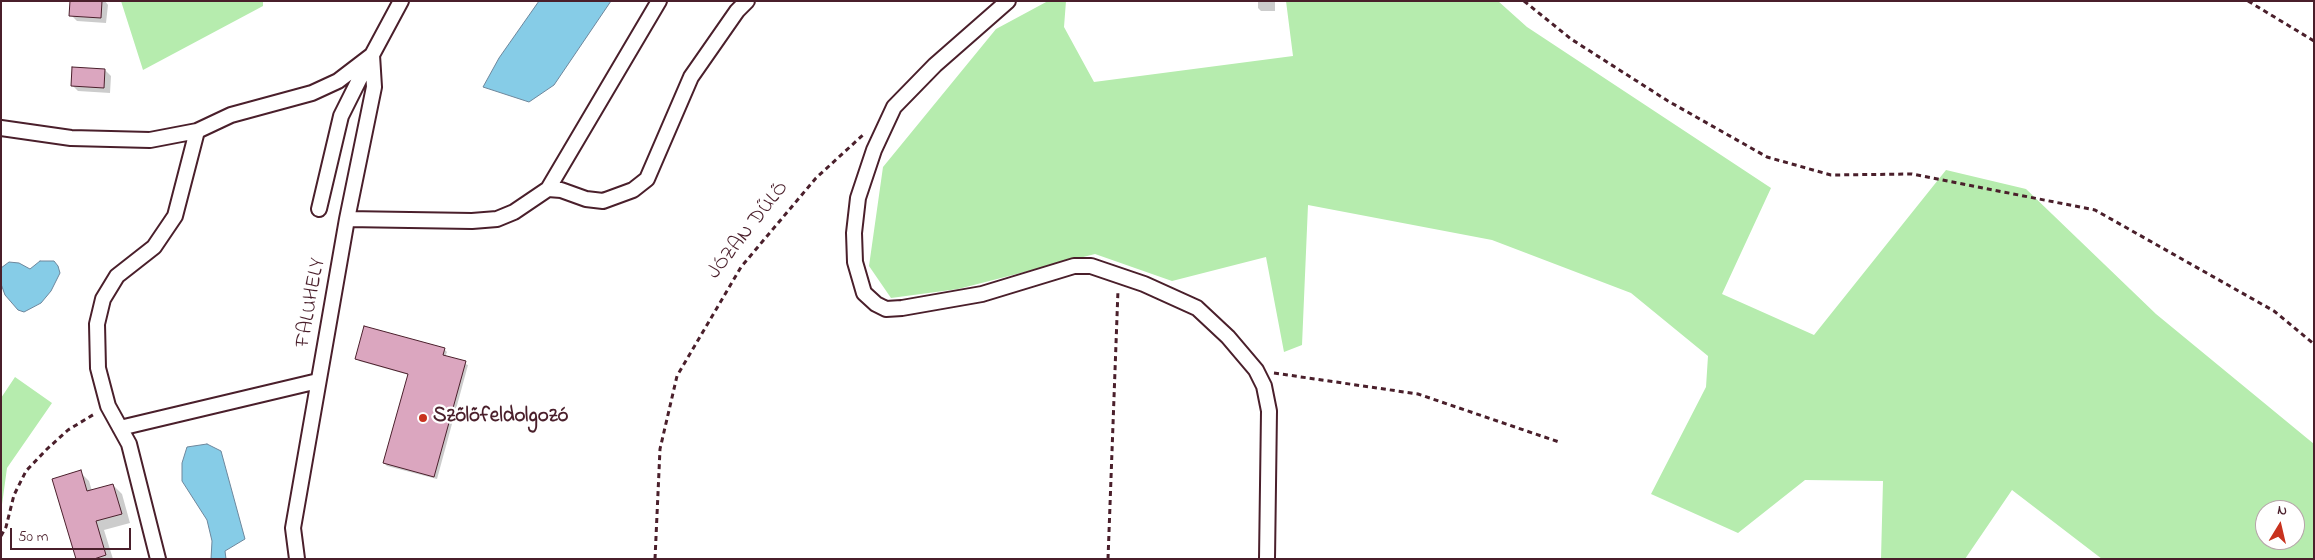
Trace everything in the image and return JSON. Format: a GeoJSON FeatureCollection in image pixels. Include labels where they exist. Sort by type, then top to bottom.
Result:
{"type":"FeatureCollection","features":[{"type":"Feature","properties":{"kind":"street"},"geometry":{"type":"LineString","coordinates":[[319,209],[341,116],[401,1]]}},
{"type":"Feature","properties":{"kind":"street"},"geometry":{"type":"LineString","coordinates":[[347,219],[472,221],[496,219],[514,212],[548,189],[659,1]]}},
{"type":"Feature","properties":{"kind":"street"},"geometry":{"type":"LineString","coordinates":[[548,189],[561,190],[586,199],[603,201],[633,190],[647,179],[691,77],[737,12],[747,1]]}},
{"type":"Feature","properties":{"kind":"street"},"geometry":{"type":"LineString","coordinates":[[1008,1],[935,64],[894,107],[874,150],[858,198],[854,233],[855,262],[864,293],[876,304],[886,309],[902,308],[982,294],[1074,266],[1091,266],[1118,274],[1197,308],[1228,337],[1256,370],[1264,386],[1269,411],[1267,559]]}},
{"type":"Feature","properties":{"kind":"street"},"geometry":{"type":"LineString","coordinates":[[1,128],[71,138],[150,140],[197,130],[231,115],[312,93],[338,82],[372,55]]}},
{"type":"Feature","properties":{"kind":"street","name":"FALUHELY"},"geometry":{"type":"LineString","coordinates":[[297,559],[293,528],[347,219],[374,87],[372,55]]}},
{"type":"Feature","properties":{"kind":"street"},"geometry":{"type":"LineString","coordinates":[[158,559],[128,444],[108,406],[98,368],[97,324],[103,299],[117,276],[154,247],[175,216],[197,130]]}},
{"type":"Feature","properties":{"kind":"street"},"geometry":{"type":"LineString","coordinates":[[120,428],[318,381]]}},
{"type":"Feature","properties":{"kind":"path"},"geometry":{"type":"LineString","coordinates":[[1524,1],[1571,38],[1668,101],[1767,157],[1831,175],[1912,174],[2095,210],[2274,311],[2314,344]]}},
{"type":"Feature","properties":{"kind":"path"},"geometry":{"type":"LineString","coordinates":[[2248,1],[2314,42]]}},
{"type":"Feature","properties":{"kind":"path","name":"JÓZAN DŰLŐ"},"geometry":{"type":"LineString","coordinates":[[655,559],[660,449],[677,376],[740,267],[816,178],[866,133]]}},
{"type":"Feature","properties":{"kind":"path"},"geometry":{"type":"LineString","coordinates":[[1108,559],[1118,274]]}},
{"type":"Feature","properties":{"kind":"path"},"geometry":{"type":"LineString","coordinates":[[1256,370],[1418,394],[1559,442]]}},
{"type":"Feature","properties":{"kind":"path"},"geometry":{"type":"LineString","coordinates":[[1,536],[6,527],[14,495],[26,471],[68,430],[108,406]]}},
{"type":"Feature","properties":{"kind":"green space"},"geometry":{"type":"Polygon","coordinates":[[[121,1],[263,1],[263,6],[143,70],[121,1]]]}},
{"type":"Feature","properties":{"kind":"green space"},"geometry":{"type":"Polygon","coordinates":[[[1048,1],[1066,1],[1064,27],[1094,82],[1293,56],[1286,1],[1498,1],[1527,27],[1771,188],[1722,294],[1814,335],[1946,170],[2026,189],[2156,314],[2314,444],[2314,559],[2102,559],[2012,490],[1965,559],[1881,559],[1883,481],[1805,480],[1738,533],[1651,494],[1706,387],[1708,356],[1631,293],[1492,240],[1308,205],[1302,345],[1284,352],[1266,257],[1172,281],[1095,254],[958,289],[891,298],[869,266],[883,167],[996,29],[1048,1]]]}},
{"type":"Feature","properties":{"kind":"green space"},"geometry":{"type":"Polygon","coordinates":[[[15,377],[52,403],[7,468],[1,512],[1,398],[15,377]]]}},
{"type":"Feature","properties":{"kind":"water"},"geometry":{"type":"Polygon","coordinates":[[[539,1],[611,1],[554,85],[529,102],[483,87],[499,58],[539,1]]]}},
{"type":"Feature","properties":{"kind":"water"},"geometry":{"type":"Polygon","coordinates":[[[40,261],[54,261],[60,273],[51,291],[41,303],[24,312],[18,310],[5,295],[1,284],[1,268],[9,262],[19,263],[30,269],[40,261]]]}},
{"type":"Feature","properties":{"kind":"water"},"geometry":{"type":"Polygon","coordinates":[[[207,444],[221,451],[245,539],[225,551],[226,559],[211,559],[212,541],[207,520],[182,481],[182,463],[187,447],[207,444]]]}},
{"type":"Feature","properties":{"kind":"building"},"geometry":{"type":"Polygon","coordinates":[[[70,1],[102,1],[101,18],[69,16],[70,1]]]}},
{"type":"Feature","properties":{"kind":"building"},"geometry":{"type":"Polygon","coordinates":[[[72,67],[105,69],[104,88],[71,86],[72,67]]]}},
{"type":"Feature","properties":{"kind":"building","name":"Szőlőfeldolgozó"},"geometry":{"type":"Polygon","coordinates":[[[364,326],[445,348],[443,355],[466,361],[434,477],[383,463],[408,374],[355,359],[364,326]]]}},
{"type":"Feature","properties":{"kind":"building"},"geometry":{"type":"Polygon","coordinates":[[[81,470],[87,491],[113,484],[122,514],[96,521],[106,555],[94,559],[76,559],[52,479],[81,470]]]}},
{"type":"Feature","properties":{"kind":"place","name":"Szőlőfeldolgozó"},"geometry":{"type":"Point","coordinates":[423,418]}}]}
